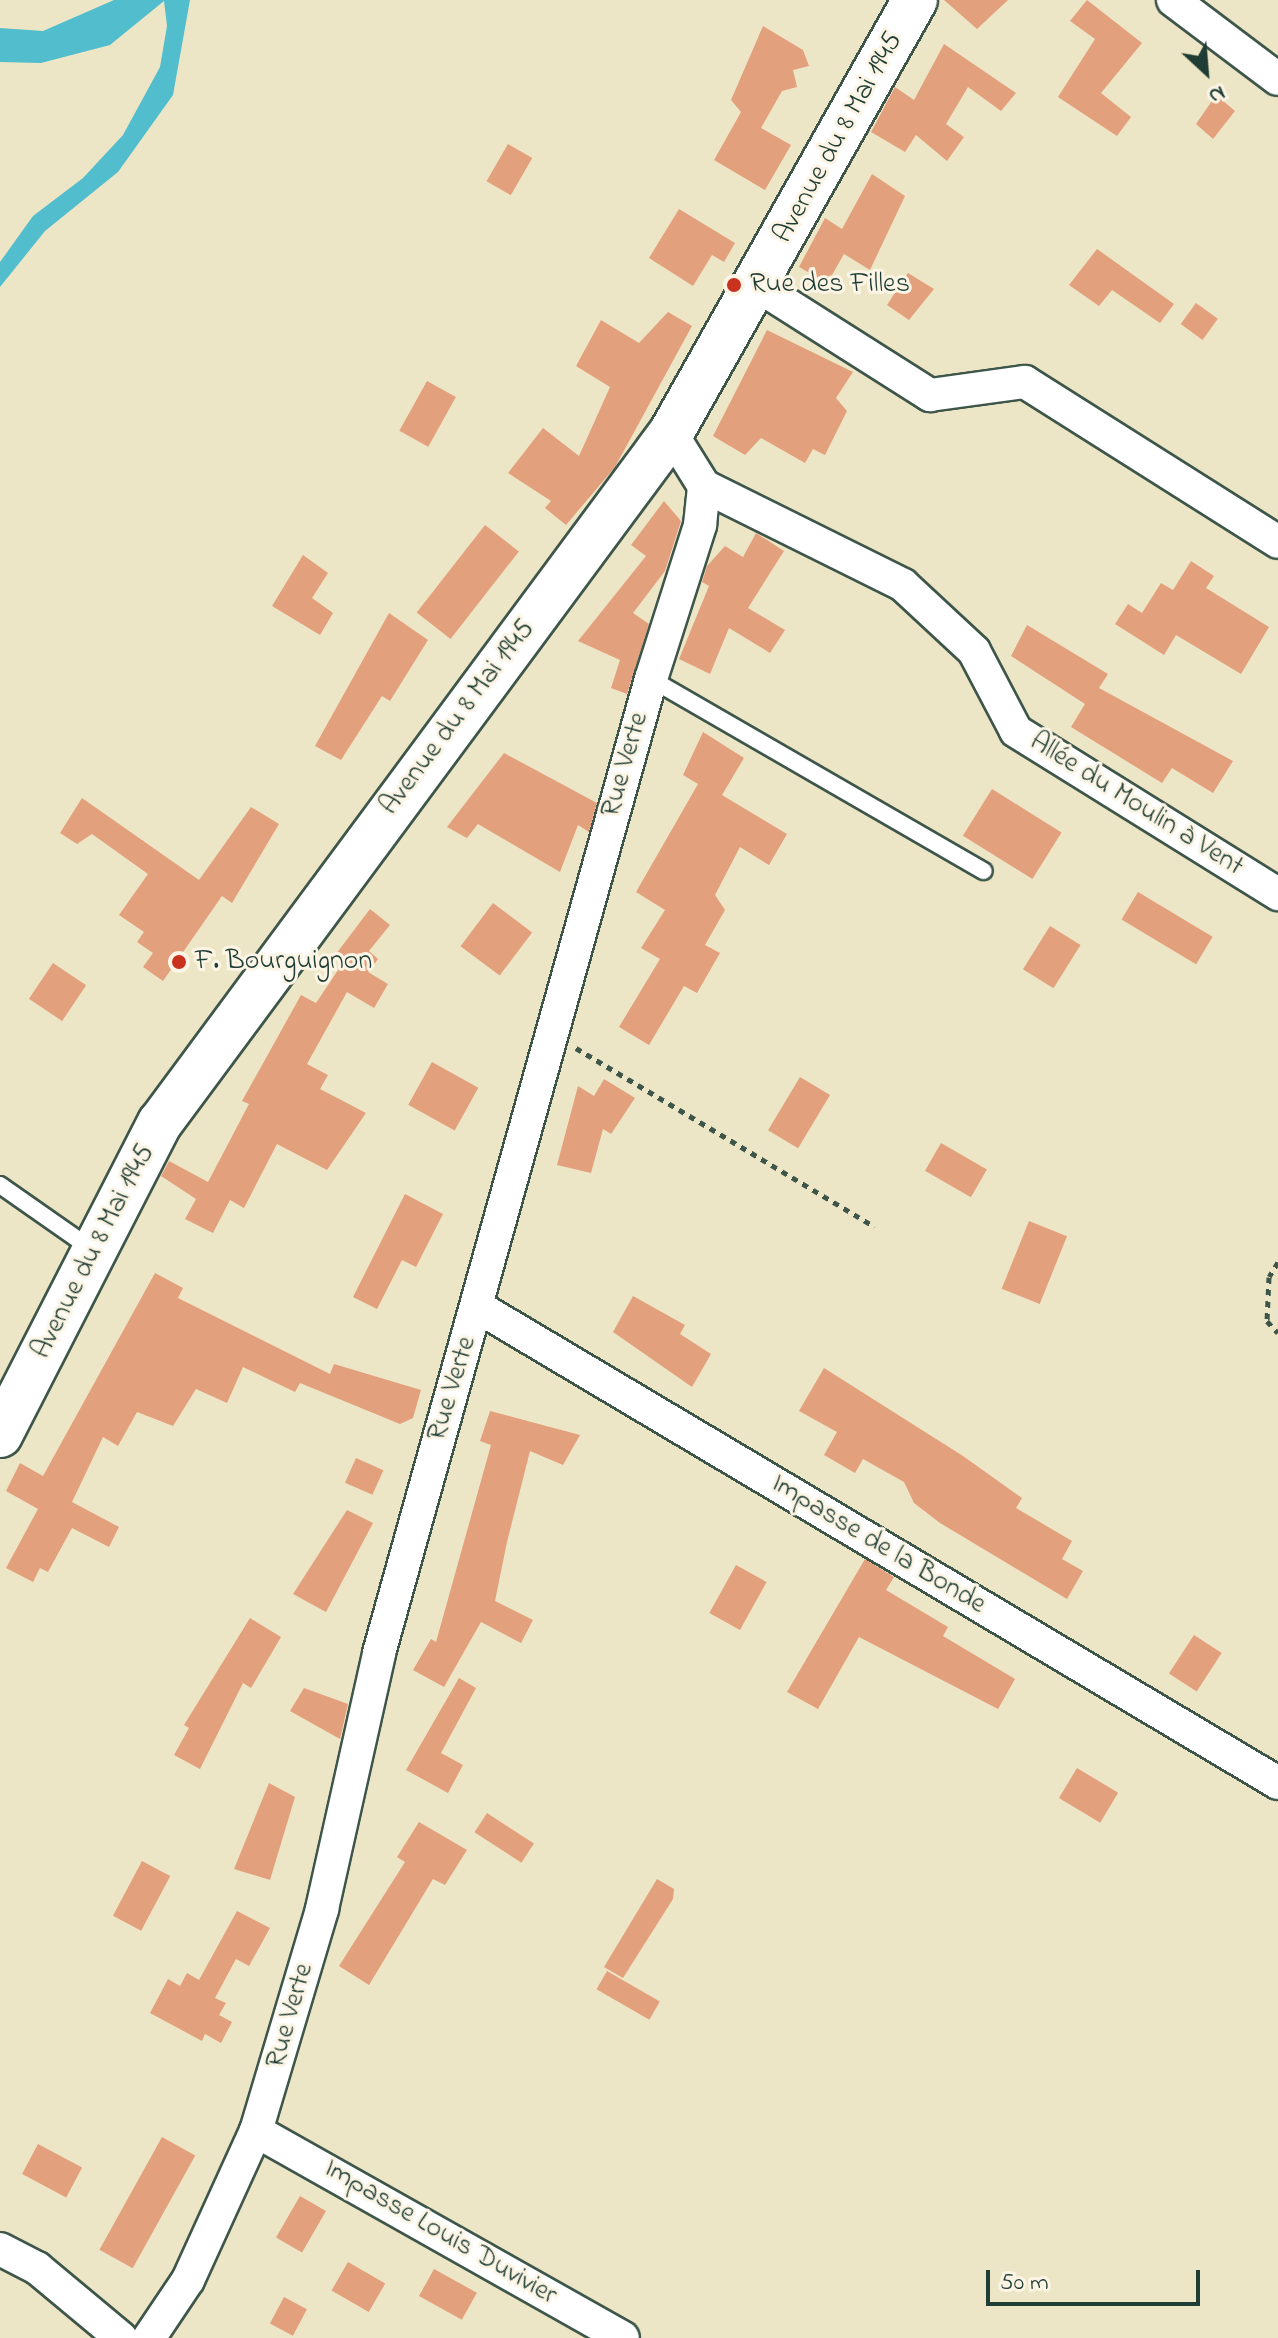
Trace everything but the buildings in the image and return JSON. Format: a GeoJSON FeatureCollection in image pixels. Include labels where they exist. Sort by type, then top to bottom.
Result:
{"type":"FeatureCollection","features":[{"type":"Feature","properties":{"kind":"main road","name":"Avenue du 8 Mai 1945"},"geometry":{"type":"LineString","coordinates":[[0,1435],[160,1123],[228,1024],[671,433],[758,286],[915,0]]}},
{"type":"Feature","properties":{"kind":"street"},"geometry":{"type":"LineString","coordinates":[[1173,0],[1278,79]]}},
{"type":"Feature","properties":{"kind":"street"},"geometry":{"type":"LineString","coordinates":[[758,286],[930,395],[1025,382],[1278,542]]}},
{"type":"Feature","properties":{"kind":"street"},"geometry":{"type":"LineString","coordinates":[[671,433],[704,486]]}},
{"type":"Feature","properties":{"kind":"street","name":"Rue Verte"},"geometry":{"type":"LineString","coordinates":[[149,2338],[188,2280],[256,2131],[322,1909],[379,1653],[651,679],[700,525],[704,486]]}},
{"type":"Feature","properties":{"kind":"street","name":"Allée du Moulin à Vent"},"geometry":{"type":"LineString","coordinates":[[704,486],[903,585],[974,651],[1016,731],[1278,894]]}},
{"type":"Feature","properties":{"kind":"street","name":"Impasse de la Bonde"},"geometry":{"type":"LineString","coordinates":[[478,1307],[1278,1783]]}},
{"type":"Feature","properties":{"kind":"street","name":"Impasse Louis Duvivier"},"geometry":{"type":"LineString","coordinates":[[256,2131],[623,2338]]}},
{"type":"Feature","properties":{"kind":"street"},"geometry":{"type":"LineString","coordinates":[[0,2249],[37,2268],[121,2338]]}},
{"type":"Feature","properties":{"kind":"lane"},"geometry":{"type":"LineString","coordinates":[[651,679],[983,871]]}},
{"type":"Feature","properties":{"kind":"lane"},"geometry":{"type":"LineString","coordinates":[[0,1185],[94,1251]]}},
{"type":"Feature","properties":{"kind":"path"},"geometry":{"type":"LineString","coordinates":[[551,1033],[875,1227]]}},
{"type":"Feature","properties":{"kind":"path"},"geometry":{"type":"LineString","coordinates":[[1278,1262],[1269,1277],[1267,1321],[1278,1333]]}},
{"type":"Feature","properties":{"kind":"water"},"geometry":{"type":"Polygon","coordinates":[[[114,0],[190,0],[173,95],[118,172],[45,231],[0,287],[0,262],[33,216],[83,178],[123,135],[160,67],[167,26],[164,1],[110,45],[41,63],[0,62],[0,28],[43,31],[114,0]]]}},
{"type":"Feature","properties":{"kind":"place","name":"Rue des Filles"},"geometry":{"type":"Point","coordinates":[734,285]}},
{"type":"Feature","properties":{"kind":"place","name":"F. Bourguignon"},"geometry":{"type":"Point","coordinates":[179,962]}}]}
